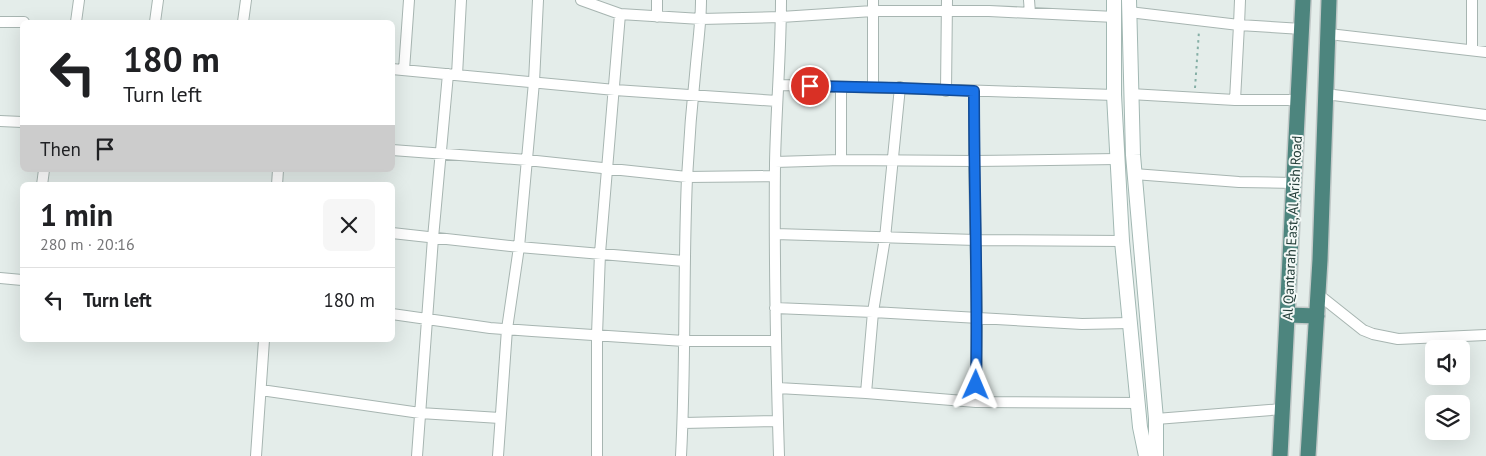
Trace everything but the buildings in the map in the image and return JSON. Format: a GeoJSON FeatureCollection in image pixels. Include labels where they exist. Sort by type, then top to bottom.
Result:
{"type":"FeatureCollection","features":[{"type":"Feature","properties":{"kind":"highway","name":"Al Qantarah East, Al Arish Road"},"geometry":{"type":"LineString","coordinates":[[1280,456],[1284,409],[1303,0]]}},
{"type":"Feature","properties":{"kind":"highway","name":"Al Qantarah East, Al Arish Road"},"geometry":{"type":"LineString","coordinates":[[1308,456],[1319,295],[1329,0]]}},
{"type":"Feature","properties":{"kind":"highway"},"geometry":{"type":"LineString","coordinates":[[1288,315],[1317,316]]}},
{"type":"Feature","properties":{"kind":"main road"},"geometry":{"type":"LineString","coordinates":[[1114,0],[1114,95],[1122,241],[1140,427],[1146,456]]}},
{"type":"Feature","properties":{"kind":"main road"},"geometry":{"type":"LineString","coordinates":[[1129,6],[1130,94],[1134,174],[1156,419],[1156,456]]}},
{"type":"Feature","properties":{"kind":"street"},"geometry":{"type":"LineString","coordinates":[[76,20],[79,0]]}},
{"type":"Feature","properties":{"kind":"street"},"geometry":{"type":"LineString","coordinates":[[154,20],[158,0]]}},
{"type":"Feature","properties":{"kind":"street"},"geometry":{"type":"LineString","coordinates":[[243,20],[246,0]]}},
{"type":"Feature","properties":{"kind":"street"},"geometry":{"type":"LineString","coordinates":[[404,70],[409,0]]}},
{"type":"Feature","properties":{"kind":"street"},"geometry":{"type":"LineString","coordinates":[[417,456],[440,154],[452,74],[460,0]]}},
{"type":"Feature","properties":{"kind":"street"},"geometry":{"type":"LineString","coordinates":[[498,456],[507,329],[519,246],[534,82],[538,0]]}},
{"type":"Feature","properties":{"kind":"street"},"geometry":{"type":"LineString","coordinates":[[581,0],[620,14],[701,19],[781,17],[946,5],[989,11],[1115,17]]}},
{"type":"Feature","properties":{"kind":"street"},"geometry":{"type":"LineString","coordinates":[[657,0],[657,16]]}},
{"type":"Feature","properties":{"kind":"street"},"geometry":{"type":"LineString","coordinates":[[681,456],[687,177],[701,0]]}},
{"type":"Feature","properties":{"kind":"street"},"geometry":{"type":"LineString","coordinates":[[779,456],[775,308],[775,162],[781,0]]}},
{"type":"Feature","properties":{"kind":"street"},"geometry":{"type":"LineString","coordinates":[[873,0],[873,87]]}},
{"type":"Feature","properties":{"kind":"street"},"geometry":{"type":"LineString","coordinates":[[1029,0],[1030,13]]}},
{"type":"Feature","properties":{"kind":"street"},"geometry":{"type":"LineString","coordinates":[[1235,100],[1240,0]]}},
{"type":"Feature","properties":{"kind":"street"},"geometry":{"type":"LineString","coordinates":[[1472,0],[1472,50]]}},
{"type":"Feature","properties":{"kind":"street"},"geometry":{"type":"LineString","coordinates":[[946,5],[946,90]]}},
{"type":"Feature","properties":{"kind":"street"},"geometry":{"type":"LineString","coordinates":[[1129,6],[1200,21],[1302,29]]}},
{"type":"Feature","properties":{"kind":"street"},"geometry":{"type":"LineString","coordinates":[[597,456],[597,335],[600,253],[620,14]]}},
{"type":"Feature","properties":{"kind":"street"},"geometry":{"type":"LineString","coordinates":[[0,22],[20,22]]}},
{"type":"Feature","properties":{"kind":"street"},"geometry":{"type":"LineString","coordinates":[[1328,34],[1486,52]]}},
{"type":"Feature","properties":{"kind":"street"},"geometry":{"type":"LineString","coordinates":[[395,69],[615,90],[777,101]]}},
{"type":"Feature","properties":{"kind":"street"},"geometry":{"type":"LineString","coordinates":[[779,85],[1114,95]]}},
{"type":"Feature","properties":{"kind":"street"},"geometry":{"type":"LineString","coordinates":[[841,87],[841,160]]}},
{"type":"Feature","properties":{"kind":"street"},"geometry":{"type":"LineString","coordinates":[[866,393],[873,312],[885,238],[900,88]]}},
{"type":"Feature","properties":{"kind":"street"},"geometry":{"type":"LineString","coordinates":[[974,91],[977,318],[976,402]]}},
{"type":"Feature","properties":{"kind":"street"},"geometry":{"type":"LineString","coordinates":[[1130,94],[1235,100],[1298,100]]}},
{"type":"Feature","properties":{"kind":"street"},"geometry":{"type":"LineString","coordinates":[[1326,94],[1486,115]]}},
{"type":"Feature","properties":{"kind":"street"},"geometry":{"type":"LineString","coordinates":[[0,120],[20,122]]}},
{"type":"Feature","properties":{"kind":"street"},"geometry":{"type":"LineString","coordinates":[[395,150],[527,160],[687,177],[775,176]]}},
{"type":"Feature","properties":{"kind":"street"},"geometry":{"type":"LineString","coordinates":[[775,162],[1118,158]]}},
{"type":"Feature","properties":{"kind":"street"},"geometry":{"type":"LineString","coordinates":[[1134,174],[1294,184]]}},
{"type":"Feature","properties":{"kind":"street"},"geometry":{"type":"LineString","coordinates":[[395,233],[684,261]]}},
{"type":"Feature","properties":{"kind":"street"},"geometry":{"type":"LineString","coordinates":[[775,234],[976,240],[1122,241]]}},
{"type":"Feature","properties":{"kind":"street"},"geometry":{"type":"LineString","coordinates":[[0,278],[20,280]]}},
{"type":"Feature","properties":{"kind":"street"},"geometry":{"type":"LineString","coordinates":[[1319,295],[1363,330],[1373,334],[1398,339],[1486,335]]}},
{"type":"Feature","properties":{"kind":"street"},"geometry":{"type":"LineString","coordinates":[[775,308],[1082,324],[1130,323]]}},
{"type":"Feature","properties":{"kind":"street"},"geometry":{"type":"LineString","coordinates":[[395,314],[507,329],[684,341],[776,341]]}},
{"type":"Feature","properties":{"kind":"street"},"geometry":{"type":"LineString","coordinates":[[256,456],[264,342]]}},
{"type":"Feature","properties":{"kind":"street"},"geometry":{"type":"LineString","coordinates":[[778,388],[976,402],[1138,403]]}},
{"type":"Feature","properties":{"kind":"street"},"geometry":{"type":"LineString","coordinates":[[261,390],[420,413],[500,418]]}},
{"type":"Feature","properties":{"kind":"street"},"geometry":{"type":"LineString","coordinates":[[1156,419],[1284,409]]}},
{"type":"Feature","properties":{"kind":"street"},"geometry":{"type":"LineString","coordinates":[[683,423],[778,421]]}},
{"type":"Feature","properties":{"kind":"path"},"geometry":{"type":"LineString","coordinates":[[1194,98],[1200,21]]}},
{"type":"Feature","properties":{"kind":"route"},"geometry":{"type":"LineString","coordinates":[[810,86],[974,91],[977,279],[976,385]]}}]}
